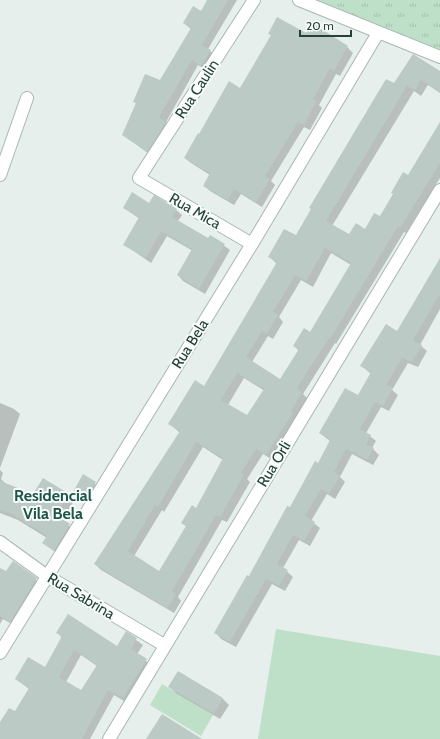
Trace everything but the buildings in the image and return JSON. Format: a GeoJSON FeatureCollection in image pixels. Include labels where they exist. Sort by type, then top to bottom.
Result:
{"type":"FeatureCollection","features":[{"type":"Feature","properties":{"kind":"street","name":"Rua Caulin"},"geometry":{"type":"LineString","coordinates":[[139,178],[254,0]]}},
{"type":"Feature","properties":{"kind":"street"},"geometry":{"type":"LineString","coordinates":[[299,0],[440,58]]}},
{"type":"Feature","properties":{"kind":"street","name":"Rua Bela"},"geometry":{"type":"LineString","coordinates":[[0,654],[252,244],[378,33]]}},
{"type":"Feature","properties":{"kind":"street"},"geometry":{"type":"LineString","coordinates":[[0,175],[26,98]]}},
{"type":"Feature","properties":{"kind":"street","name":"Rua Mica"},"geometry":{"type":"LineString","coordinates":[[139,178],[252,244]]}},
{"type":"Feature","properties":{"kind":"street","name":"Rua Orli"},"geometry":{"type":"LineString","coordinates":[[109,739],[164,645],[440,190]]}},
{"type":"Feature","properties":{"kind":"street","name":"Rua Sabrina"},"geometry":{"type":"LineString","coordinates":[[0,542],[47,576],[164,645]]}},
{"type":"Feature","properties":{"kind":"green space"},"geometry":{"type":"Polygon","coordinates":[[[312,0],[440,0],[440,51],[312,0]]]}},
{"type":"Feature","properties":{"kind":"green space"},"geometry":{"type":"Polygon","coordinates":[[[276,629],[440,656],[440,739],[258,739],[276,629]]]}},
{"type":"Feature","properties":{"kind":"green space"},"geometry":{"type":"Polygon","coordinates":[[[162,684],[213,715],[201,736],[150,705],[162,684]]]}},
{"type":"Feature","properties":{"kind":"district","name":"Residencial Vila Bela"},"geometry":{"type":"Point","coordinates":[53,504]}}]}
